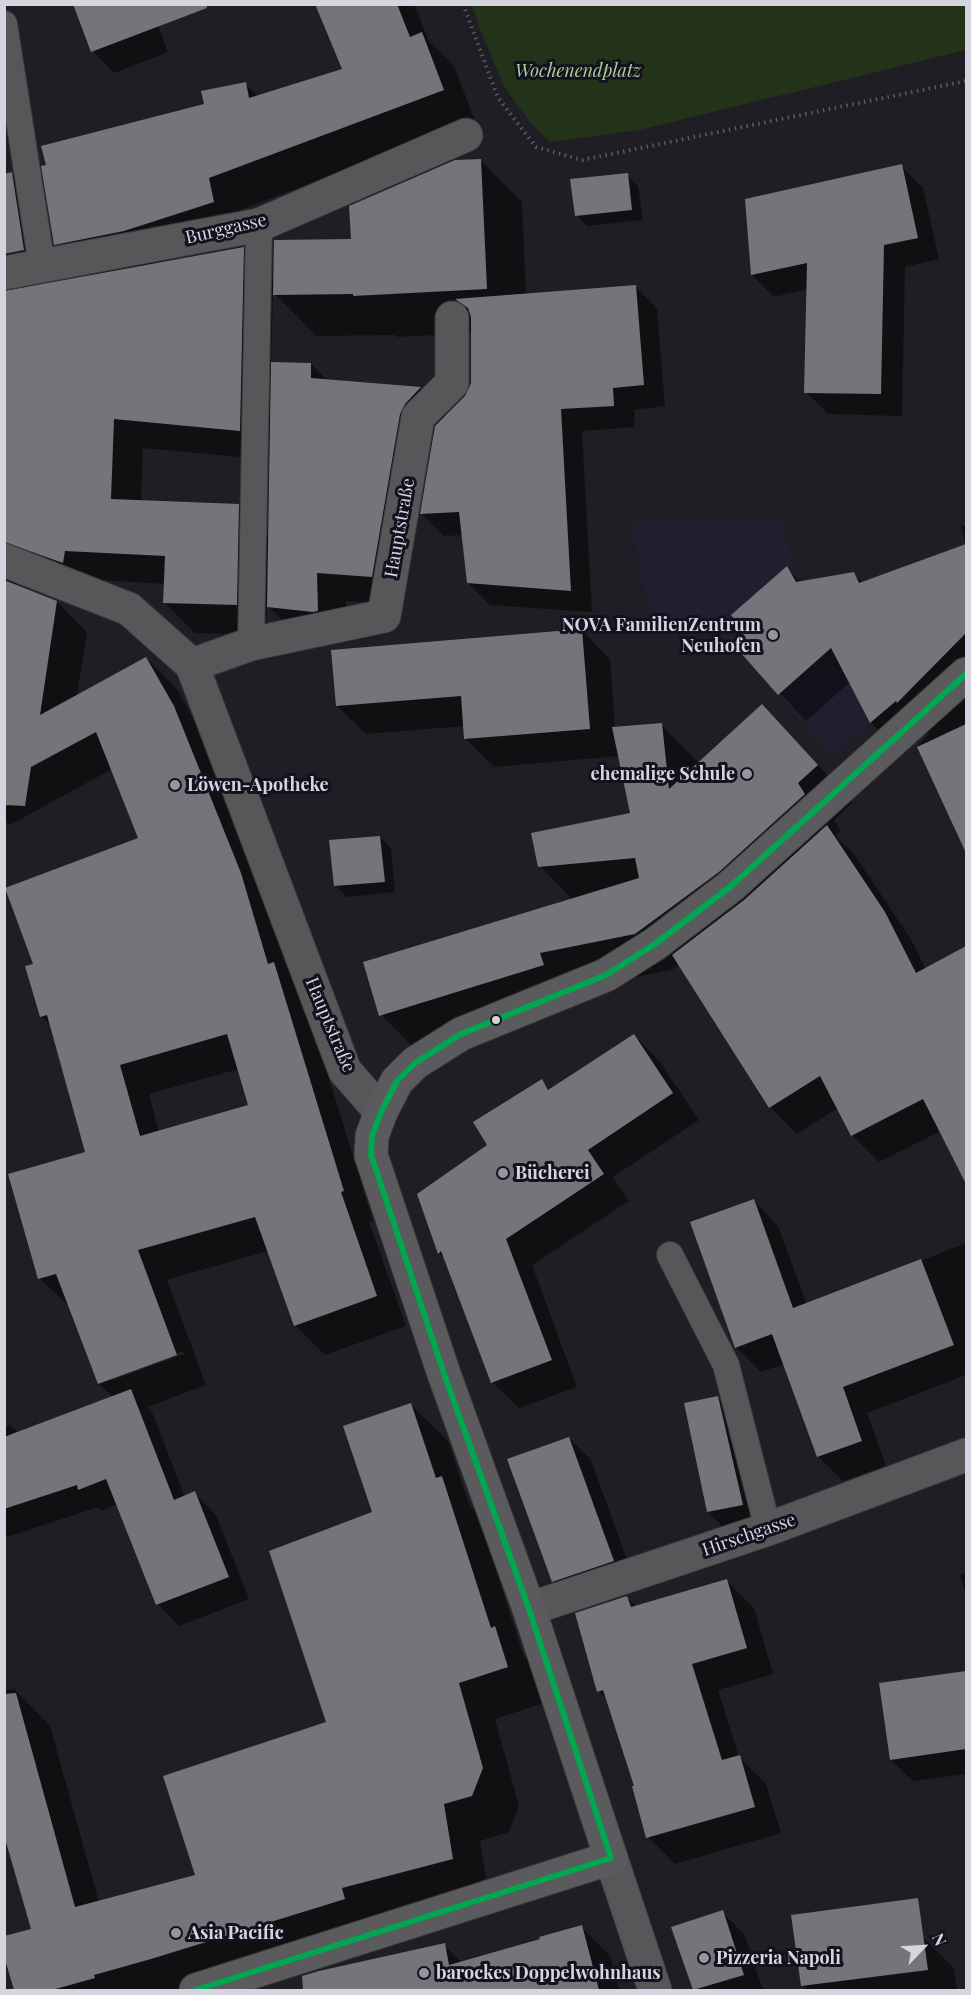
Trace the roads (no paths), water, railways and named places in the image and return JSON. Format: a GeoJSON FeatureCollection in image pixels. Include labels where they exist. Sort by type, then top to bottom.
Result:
{"type":"FeatureCollection","features":[{"type":"Feature","properties":{"kind":"main road"},"geometry":{"type":"LineString","coordinates":[[196,1990],[611,1858],[529,1609],[444,1374],[371,1155],[372,1136],[381,1112],[398,1081],[415,1064],[461,1034],[606,975],[656,944],[731,886],[966,674]]}},
{"type":"Feature","properties":{"kind":"street","name":"Burggasse"},"geometry":{"type":"LineString","coordinates":[[4,273],[259,225],[466,135]]}},
{"type":"Feature","properties":{"kind":"street","name":"Hauptstraße"},"geometry":{"type":"LineString","coordinates":[[192,665],[251,644],[384,616],[418,417],[452,383],[452,318]]}},
{"type":"Feature","properties":{"kind":"street","name":"Hauptstraße"},"geometry":{"type":"LineString","coordinates":[[4,560],[129,609],[192,665],[345,1071],[381,1112]]}},
{"type":"Feature","properties":{"kind":"street","name":"Hirschgasse"},"geometry":{"type":"LineString","coordinates":[[529,1609],[768,1529],[966,1455]]}},
{"type":"Feature","properties":{"kind":"street"},"geometry":{"type":"LineString","coordinates":[[611,1858],[655,1990]]}},
{"type":"Feature","properties":{"kind":"lane"},"geometry":{"type":"LineString","coordinates":[[4,24],[42,266]]}},
{"type":"Feature","properties":{"kind":"lane"},"geometry":{"type":"LineString","coordinates":[[251,644],[259,225]]}},
{"type":"Feature","properties":{"kind":"lane"},"geometry":{"type":"LineString","coordinates":[[670,1255],[726,1365],[768,1529]]}},
{"type":"Feature","properties":{"kind":"place","name":"NOVA FamilienZentrum Neuhofen"},"geometry":{"type":"Point","coordinates":[773,635]}},
{"type":"Feature","properties":{"kind":"place","name":"ehemalige Schule"},"geometry":{"type":"Point","coordinates":[747,774]}},
{"type":"Feature","properties":{"kind":"place","name":"Löwen-Apotheke"},"geometry":{"type":"Point","coordinates":[175,785]}},
{"type":"Feature","properties":{"kind":"place","name":"Bücherei"},"geometry":{"type":"Point","coordinates":[503,1173]}},
{"type":"Feature","properties":{"kind":"place","name":"Asia Pacific"},"geometry":{"type":"Point","coordinates":[176,1933]}},
{"type":"Feature","properties":{"kind":"place","name":"Pizzeria Napoli"},"geometry":{"type":"Point","coordinates":[704,1958]}},
{"type":"Feature","properties":{"kind":"place","name":"barockes Doppelwohnhaus"},"geometry":{"type":"Point","coordinates":[424,1973]}},
{"type":"Feature","properties":{"kind":"park label","name":"Wochenendplatz"},"geometry":{"type":"Point","coordinates":[578,71]}}]}
